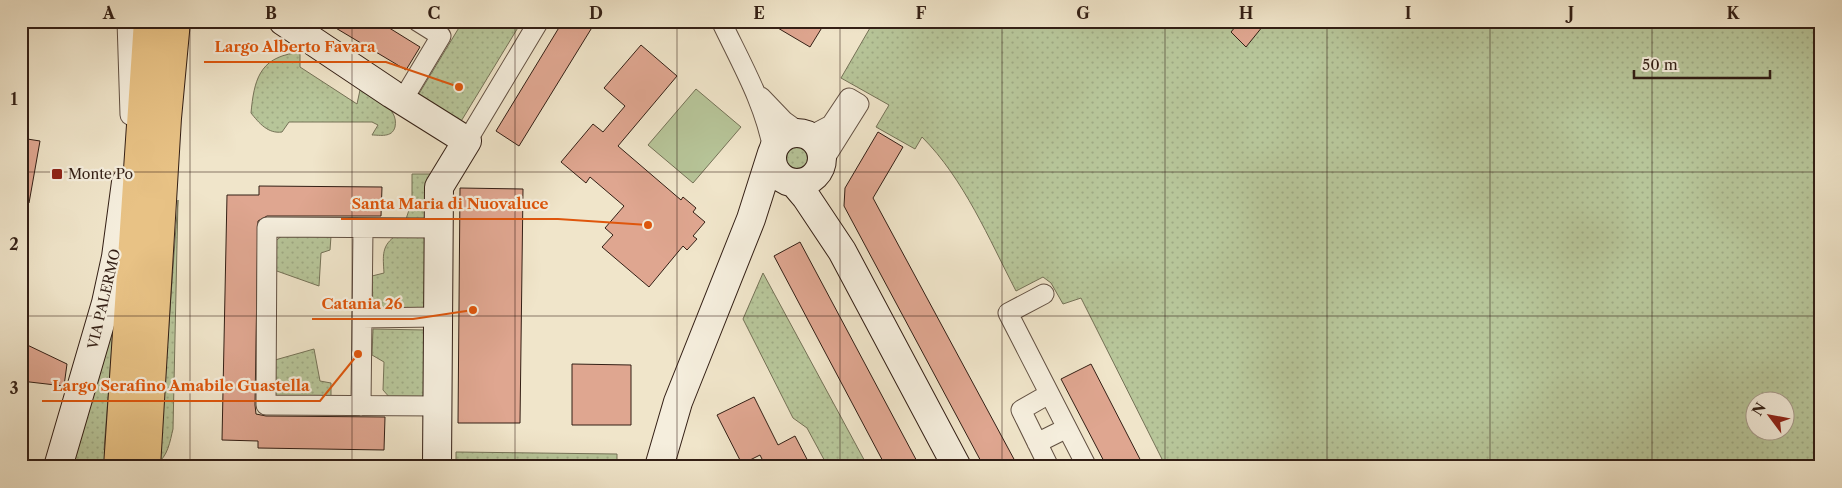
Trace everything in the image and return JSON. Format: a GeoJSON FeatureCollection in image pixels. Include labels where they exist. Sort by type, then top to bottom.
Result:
{"type":"FeatureCollection","features":[{"type":"Feature","properties":{"kind":"main road"},"geometry":{"type":"LineString","coordinates":[[118,458],[148,21]]}},
{"type":"Feature","properties":{"kind":"main road"},"geometry":{"type":"LineString","coordinates":[[146,459],[167,118],[176,21]]}},
{"type":"Feature","properties":{"kind":"street"},"geometry":{"type":"LineString","coordinates":[[127,21],[134,230]]}},
{"type":"Feature","properties":{"kind":"street"},"geometry":{"type":"LineString","coordinates":[[282,21],[466,141]]}},
{"type":"Feature","properties":{"kind":"street"},"geometry":{"type":"LineString","coordinates":[[402,100],[441,36],[417,21]]}},
{"type":"Feature","properties":{"kind":"street"},"geometry":{"type":"LineString","coordinates":[[437,467],[439,187],[539,21]]}},
{"type":"Feature","properties":{"kind":"street"},"geometry":{"type":"LineString","coordinates":[[721,21],[754,88],[766,120],[773,151],[772,161],[778,175],[793,183],[806,197],[842,251],[957,467]]}},
{"type":"Feature","properties":{"kind":"street","name":"VIA PALERMO"},"geometry":{"type":"LineString","coordinates":[[58,461],[106,303],[116,257],[145,56]]}},
{"type":"Feature","properties":{"kind":"street"},"geometry":{"type":"LineString","coordinates":[[754,88],[784,121],[819,145],[821,166],[820,196],[842,251]]}},
{"type":"Feature","properties":{"kind":"street"},"geometry":{"type":"LineString","coordinates":[[659,467],[678,402],[751,218],[773,151],[782,138],[788,135],[806,135],[831,126],[849,98],[859,104],[812,179],[780,186],[768,194],[751,218]]}},
{"type":"Feature","properties":{"kind":"street"},"geometry":{"type":"LineString","coordinates":[[437,406],[266,405],[267,227],[438,228]]}},
{"type":"Feature","properties":{"kind":"street"},"geometry":{"type":"LineString","coordinates":[[361,406],[363,228]]}},
{"type":"Feature","properties":{"kind":"street"},"geometry":{"type":"LineString","coordinates":[[1044,294],[1008,312],[1087,467]]}},
{"type":"Feature","properties":{"kind":"street"},"geometry":{"type":"LineString","coordinates":[[362,318],[437,317]]}},
{"type":"Feature","properties":{"kind":"street"},"geometry":{"type":"LineString","coordinates":[[1049,394],[1020,410],[1049,467]]}},
{"type":"Feature","properties":{"kind":"street"},"geometry":{"type":"LineString","coordinates":[[637,467],[649,454],[678,402]]}},
{"type":"Feature","properties":{"kind":"street"},"geometry":{"type":"LineString","coordinates":[[1037,443],[1067,428]]}},
{"type":"Feature","properties":{"kind":"green space"},"geometry":{"type":"Polygon","coordinates":[[[463,21],[522,21],[460,123],[417,97],[463,21]]]}},
{"type":"Feature","properties":{"kind":"green space"},"geometry":{"type":"Polygon","coordinates":[[[874,21],[1821,21],[1821,467],[1166,467],[1081,298],[1063,304],[1051,283],[1043,277],[1016,291],[975,210],[951,171],[937,154],[922,137],[915,149],[876,127],[889,105],[841,78],[874,21]]]}},
{"type":"Feature","properties":{"kind":"green space"},"geometry":{"type":"Polygon","coordinates":[[[295,53],[300,54],[300,67],[357,104],[360,90],[385,104],[390,109],[395,120],[393,131],[385,135],[372,135],[378,125],[372,122],[289,122],[282,132],[268,130],[264,127],[251,113],[257,81],[266,66],[273,60],[295,53]]]}},
{"type":"Feature","properties":{"kind":"green space"},"geometry":{"type":"Polygon","coordinates":[[[696,89],[741,127],[693,183],[648,145],[696,89]]]}},
{"type":"Feature","properties":{"kind":"green space"},"geometry":{"type":"Polygon","coordinates":[[[797,141],[804,142],[809,146],[813,151],[813,165],[809,170],[804,174],[797,175],[790,174],[785,170],[781,165],[780,158],[781,151],[785,146],[790,142],[797,141]]]}},
{"type":"Feature","properties":{"kind":"green space"},"geometry":{"type":"Polygon","coordinates":[[[412,174],[431,174],[427,221],[406,219],[412,201],[412,174]]]}},
{"type":"Feature","properties":{"kind":"green space"},"geometry":{"type":"Polygon","coordinates":[[[178,200],[173,429],[168,448],[156,464],[70,467],[115,308],[104,450],[134,451],[160,445],[178,200]]]}},
{"type":"Feature","properties":{"kind":"green space"},"geometry":{"type":"Polygon","coordinates":[[[283,235],[331,236],[330,250],[321,253],[319,286],[274,270],[273,243],[283,235]]]}},
{"type":"Feature","properties":{"kind":"green space"},"geometry":{"type":"Polygon","coordinates":[[[397,235],[427,237],[426,308],[373,307],[372,276],[384,273],[384,251],[388,243],[397,235]]]}},
{"type":"Feature","properties":{"kind":"green space"},"geometry":{"type":"Polygon","coordinates":[[[763,273],[868,467],[828,467],[807,428],[793,418],[743,319],[763,273]]]}},
{"type":"Feature","properties":{"kind":"green space"},"geometry":{"type":"Polygon","coordinates":[[[373,329],[426,330],[425,400],[391,399],[383,390],[384,362],[372,355],[373,329]]]}},
{"type":"Feature","properties":{"kind":"green space"},"geometry":{"type":"Polygon","coordinates":[[[314,349],[320,381],[331,383],[331,399],[275,399],[275,360],[314,349]]]}},
{"type":"Feature","properties":{"kind":"green space"},"geometry":{"type":"Polygon","coordinates":[[[456,452],[617,454],[617,467],[456,466],[456,452]]]}},
{"type":"Feature","properties":{"kind":"building"},"geometry":{"type":"Polygon","coordinates":[[[324,21],[378,21],[420,47],[406,70],[324,21]]]}},
{"type":"Feature","properties":{"kind":"building"},"geometry":{"type":"Polygon","coordinates":[[[563,21],[596,21],[519,146],[496,131],[563,21]]]}},
{"type":"Feature","properties":{"kind":"building"},"geometry":{"type":"Polygon","coordinates":[[[766,21],[826,21],[810,47],[766,21]]]}},
{"type":"Feature","properties":{"kind":"building"},"geometry":{"type":"Polygon","coordinates":[[[1240,21],[1267,21],[1246,47],[1231,32],[1240,21]]]}},
{"type":"Feature","properties":{"kind":"building"},"geometry":{"type":"Polygon","coordinates":[[[641,45],[677,76],[618,146],[681,200],[683,197],[696,208],[693,212],[705,222],[693,236],[697,239],[687,250],[683,246],[649,287],[602,247],[613,235],[605,228],[624,206],[590,177],[586,183],[561,162],[593,124],[603,132],[625,106],[604,88],[641,45]]]}},
{"type":"Feature","properties":{"kind":"building"},"geometry":{"type":"Polygon","coordinates":[[[878,132],[903,147],[873,198],[1015,461],[1005,467],[984,467],[844,206],[845,188],[878,132]]]}},
{"type":"Feature","properties":{"kind":"building"},"geometry":{"type":"Polygon","coordinates":[[[21,138],[40,141],[29,203],[21,202],[21,138]]]}},
{"type":"Feature","properties":{"kind":"building"},"geometry":{"type":"Polygon","coordinates":[[[259,186],[382,187],[381,216],[267,216],[258,221],[255,405],[256,414],[266,416],[385,417],[384,450],[258,448],[258,441],[222,440],[227,195],[259,195],[259,186]]]}},
{"type":"Feature","properties":{"kind":"building"},"geometry":{"type":"Polygon","coordinates":[[[460,188],[523,189],[520,423],[458,423],[460,188]]]}},
{"type":"Feature","properties":{"kind":"building"},"geometry":{"type":"Polygon","coordinates":[[[800,242],[920,467],[886,467],[774,256],[800,242]]]}},
{"type":"Feature","properties":{"kind":"building"},"geometry":{"type":"Polygon","coordinates":[[[21,342],[67,364],[64,386],[21,381],[21,342]]]}},
{"type":"Feature","properties":{"kind":"building"},"geometry":{"type":"Polygon","coordinates":[[[572,364],[631,365],[631,425],[572,425],[572,364]]]}},
{"type":"Feature","properties":{"kind":"building"},"geometry":{"type":"Polygon","coordinates":[[[1091,364],[1144,467],[1107,467],[1061,379],[1091,364]]]}},
{"type":"Feature","properties":{"kind":"building"},"geometry":{"type":"Polygon","coordinates":[[[754,397],[778,445],[795,436],[811,467],[766,467],[760,455],[742,464],[717,415],[754,397]]]}},
{"type":"Feature","properties":{"kind":"place","name":"Largo Alberto Favara"},"geometry":{"type":"Point","coordinates":[459,87]}},
{"type":"Feature","properties":{"kind":"place","name":"Monte Po"},"geometry":{"type":"Point","coordinates":[57,174]}},
{"type":"Feature","properties":{"kind":"place","name":"Santa Maria di Nuovaluce"},"geometry":{"type":"Point","coordinates":[648,225]}},
{"type":"Feature","properties":{"kind":"place","name":"Catania 26"},"geometry":{"type":"Point","coordinates":[473,310]}},
{"type":"Feature","properties":{"kind":"place","name":"Largo Serafino Amabile Guastella"},"geometry":{"type":"Point","coordinates":[358,354]}}]}
